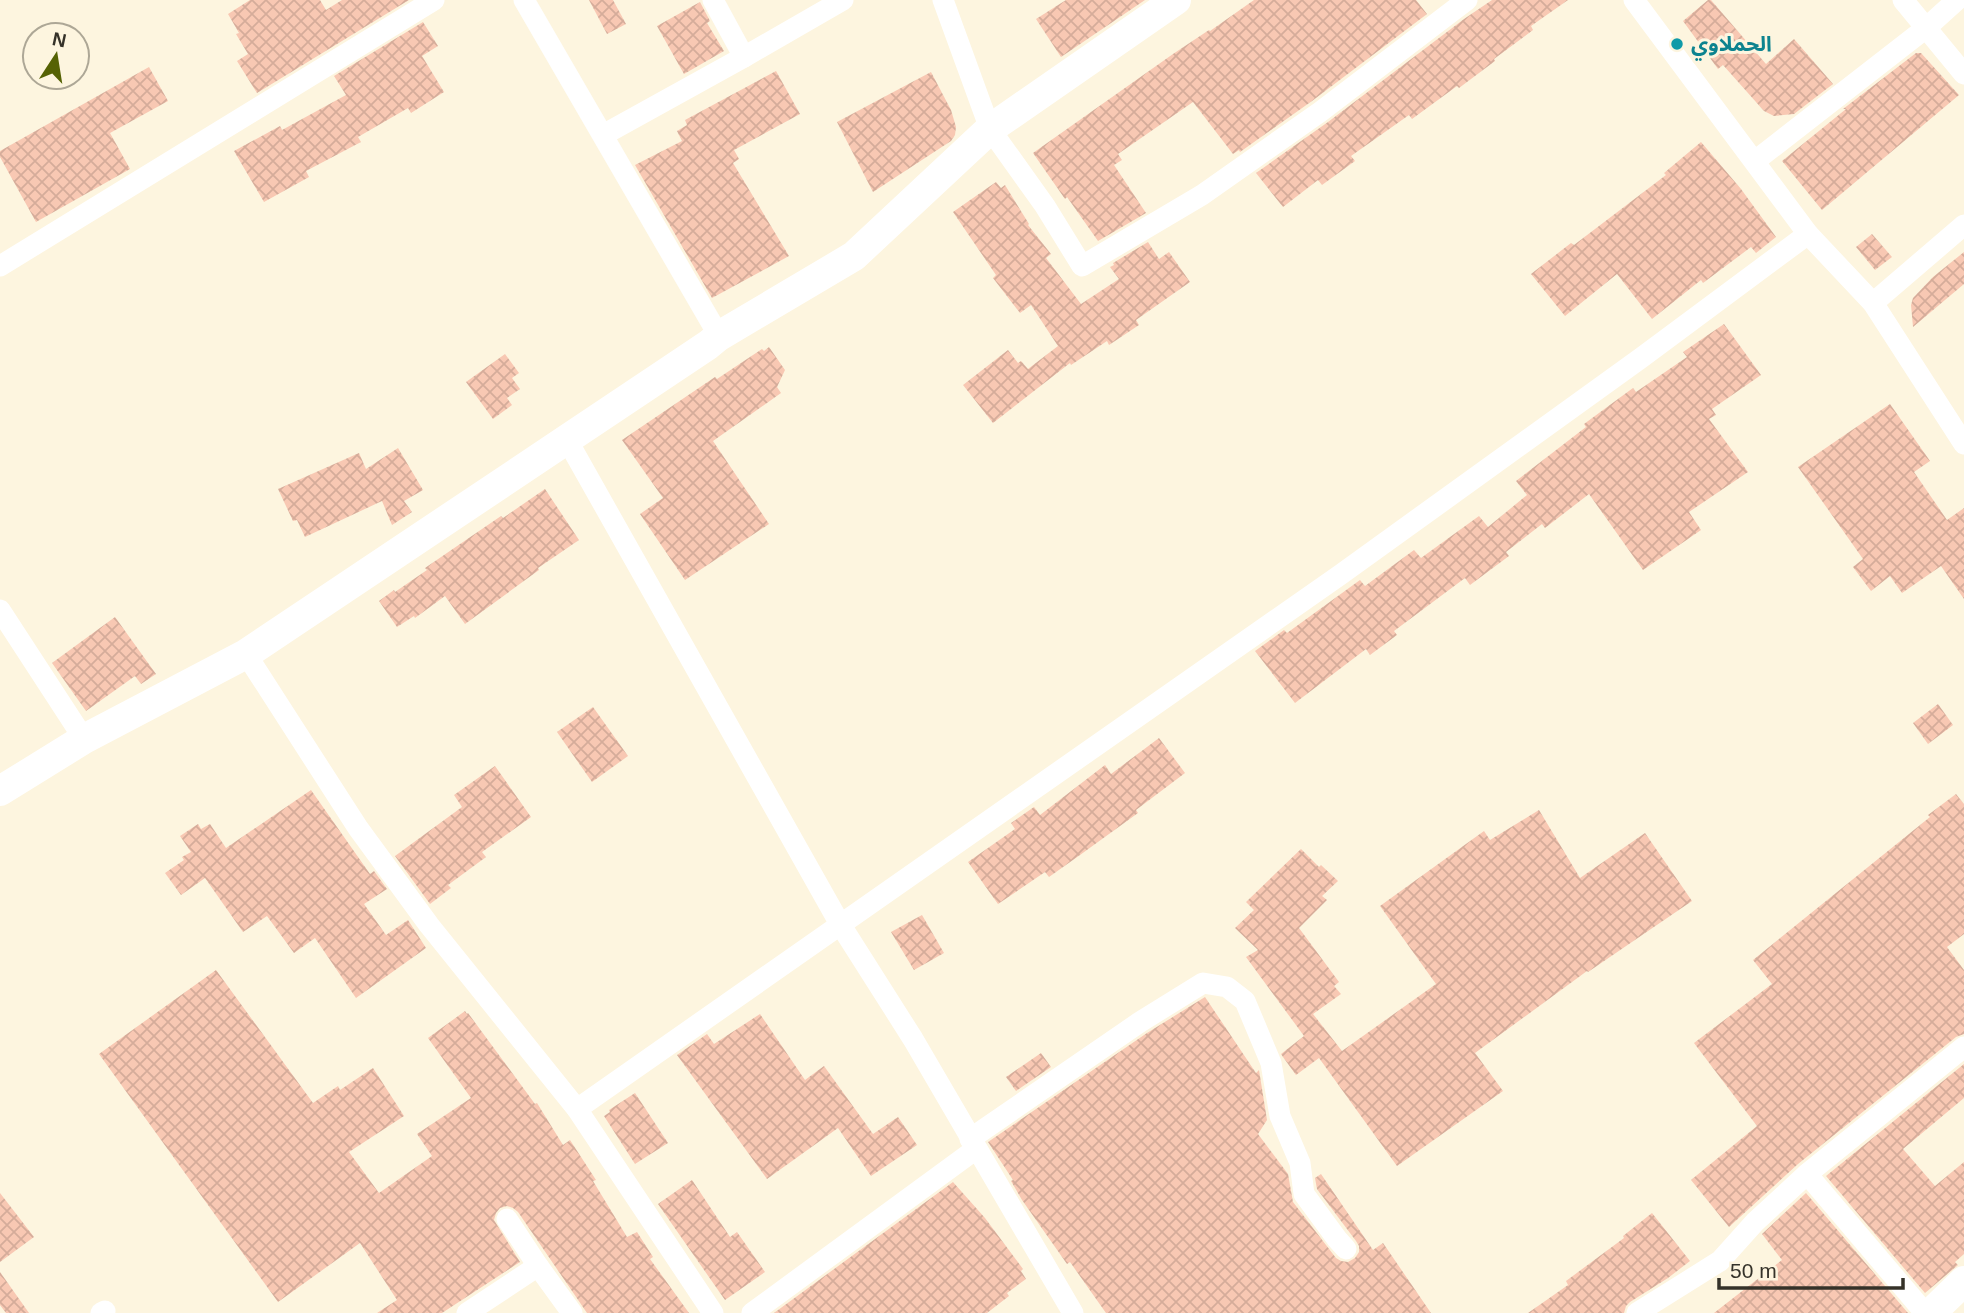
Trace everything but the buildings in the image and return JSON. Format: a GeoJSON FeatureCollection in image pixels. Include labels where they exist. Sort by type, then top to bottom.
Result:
{"type":"FeatureCollection","features":[{"type":"Feature","properties":{"kind":"street"},"geometry":{"type":"LineString","coordinates":[[0,266],[434,0]]}},
{"type":"Feature","properties":{"kind":"street"},"geometry":{"type":"LineString","coordinates":[[524,0],[719,336]]}},
{"type":"Feature","properties":{"kind":"street"},"geometry":{"type":"LineString","coordinates":[[713,0],[744,57]]}},
{"type":"Feature","properties":{"kind":"street"},"geometry":{"type":"LineString","coordinates":[[603,135],[843,0]]}},
{"type":"Feature","properties":{"kind":"street"},"geometry":{"type":"LineString","coordinates":[[943,0],[990,129],[1045,205],[1082,266],[1202,195],[1320,112],[1467,0]]}},
{"type":"Feature","properties":{"kind":"street"},"geometry":{"type":"LineString","coordinates":[[0,791],[84,739],[246,654],[719,336],[854,256],[990,129],[1176,0]]}},
{"type":"Feature","properties":{"kind":"street"},"geometry":{"type":"LineString","coordinates":[[1903,0],[1964,74]]}},
{"type":"Feature","properties":{"kind":"street"},"geometry":{"type":"LineString","coordinates":[[1755,161],[1926,28],[1957,0]]}},
{"type":"Feature","properties":{"kind":"street"},"geometry":{"type":"LineString","coordinates":[[1642,3],[1808,234],[1873,303],[1964,444]]}},
{"type":"Feature","properties":{"kind":"street"},"geometry":{"type":"LineString","coordinates":[[1873,303],[1964,225]]}},
{"type":"Feature","properties":{"kind":"street"},"geometry":{"type":"LineString","coordinates":[[577,1109],[1329,583],[1808,234]]}},
{"type":"Feature","properties":{"kind":"street"},"geometry":{"type":"LineString","coordinates":[[566,438],[841,924],[913,1040],[1073,1313]]}},
{"type":"Feature","properties":{"kind":"street"},"geometry":{"type":"LineString","coordinates":[[0,610],[84,739]]}},
{"type":"Feature","properties":{"kind":"street"},"geometry":{"type":"LineString","coordinates":[[246,654],[358,828],[429,925],[577,1109],[713,1313]]}},
{"type":"Feature","properties":{"kind":"street"},"geometry":{"type":"LineString","coordinates":[[752,1313],[973,1144],[1140,1022],[1203,982],[1227,987],[1245,1001],[1271,1063],[1280,1116],[1300,1163],[1304,1194],[1346,1249]]}},
{"type":"Feature","properties":{"kind":"street"},"geometry":{"type":"LineString","coordinates":[[1637,1313],[1720,1261],[1755,1222],[1807,1174],[1964,1047]]}},
{"type":"Feature","properties":{"kind":"street"},"geometry":{"type":"LineString","coordinates":[[1807,1174],[1925,1313]]}},
{"type":"Feature","properties":{"kind":"street"},"geometry":{"type":"LineString","coordinates":[[508,1219],[572,1313]]}},
{"type":"Feature","properties":{"kind":"street"},"geometry":{"type":"LineString","coordinates":[[467,1313],[538,1266]]}},
{"type":"Feature","properties":{"kind":"street"},"geometry":{"type":"LineString","coordinates":[[1931,1313],[1964,1281]]}},
{"type":"Feature","properties":{"kind":"place","name":"الحملاوي"},"geometry":{"type":"Point","coordinates":[1677,44]}}]}
